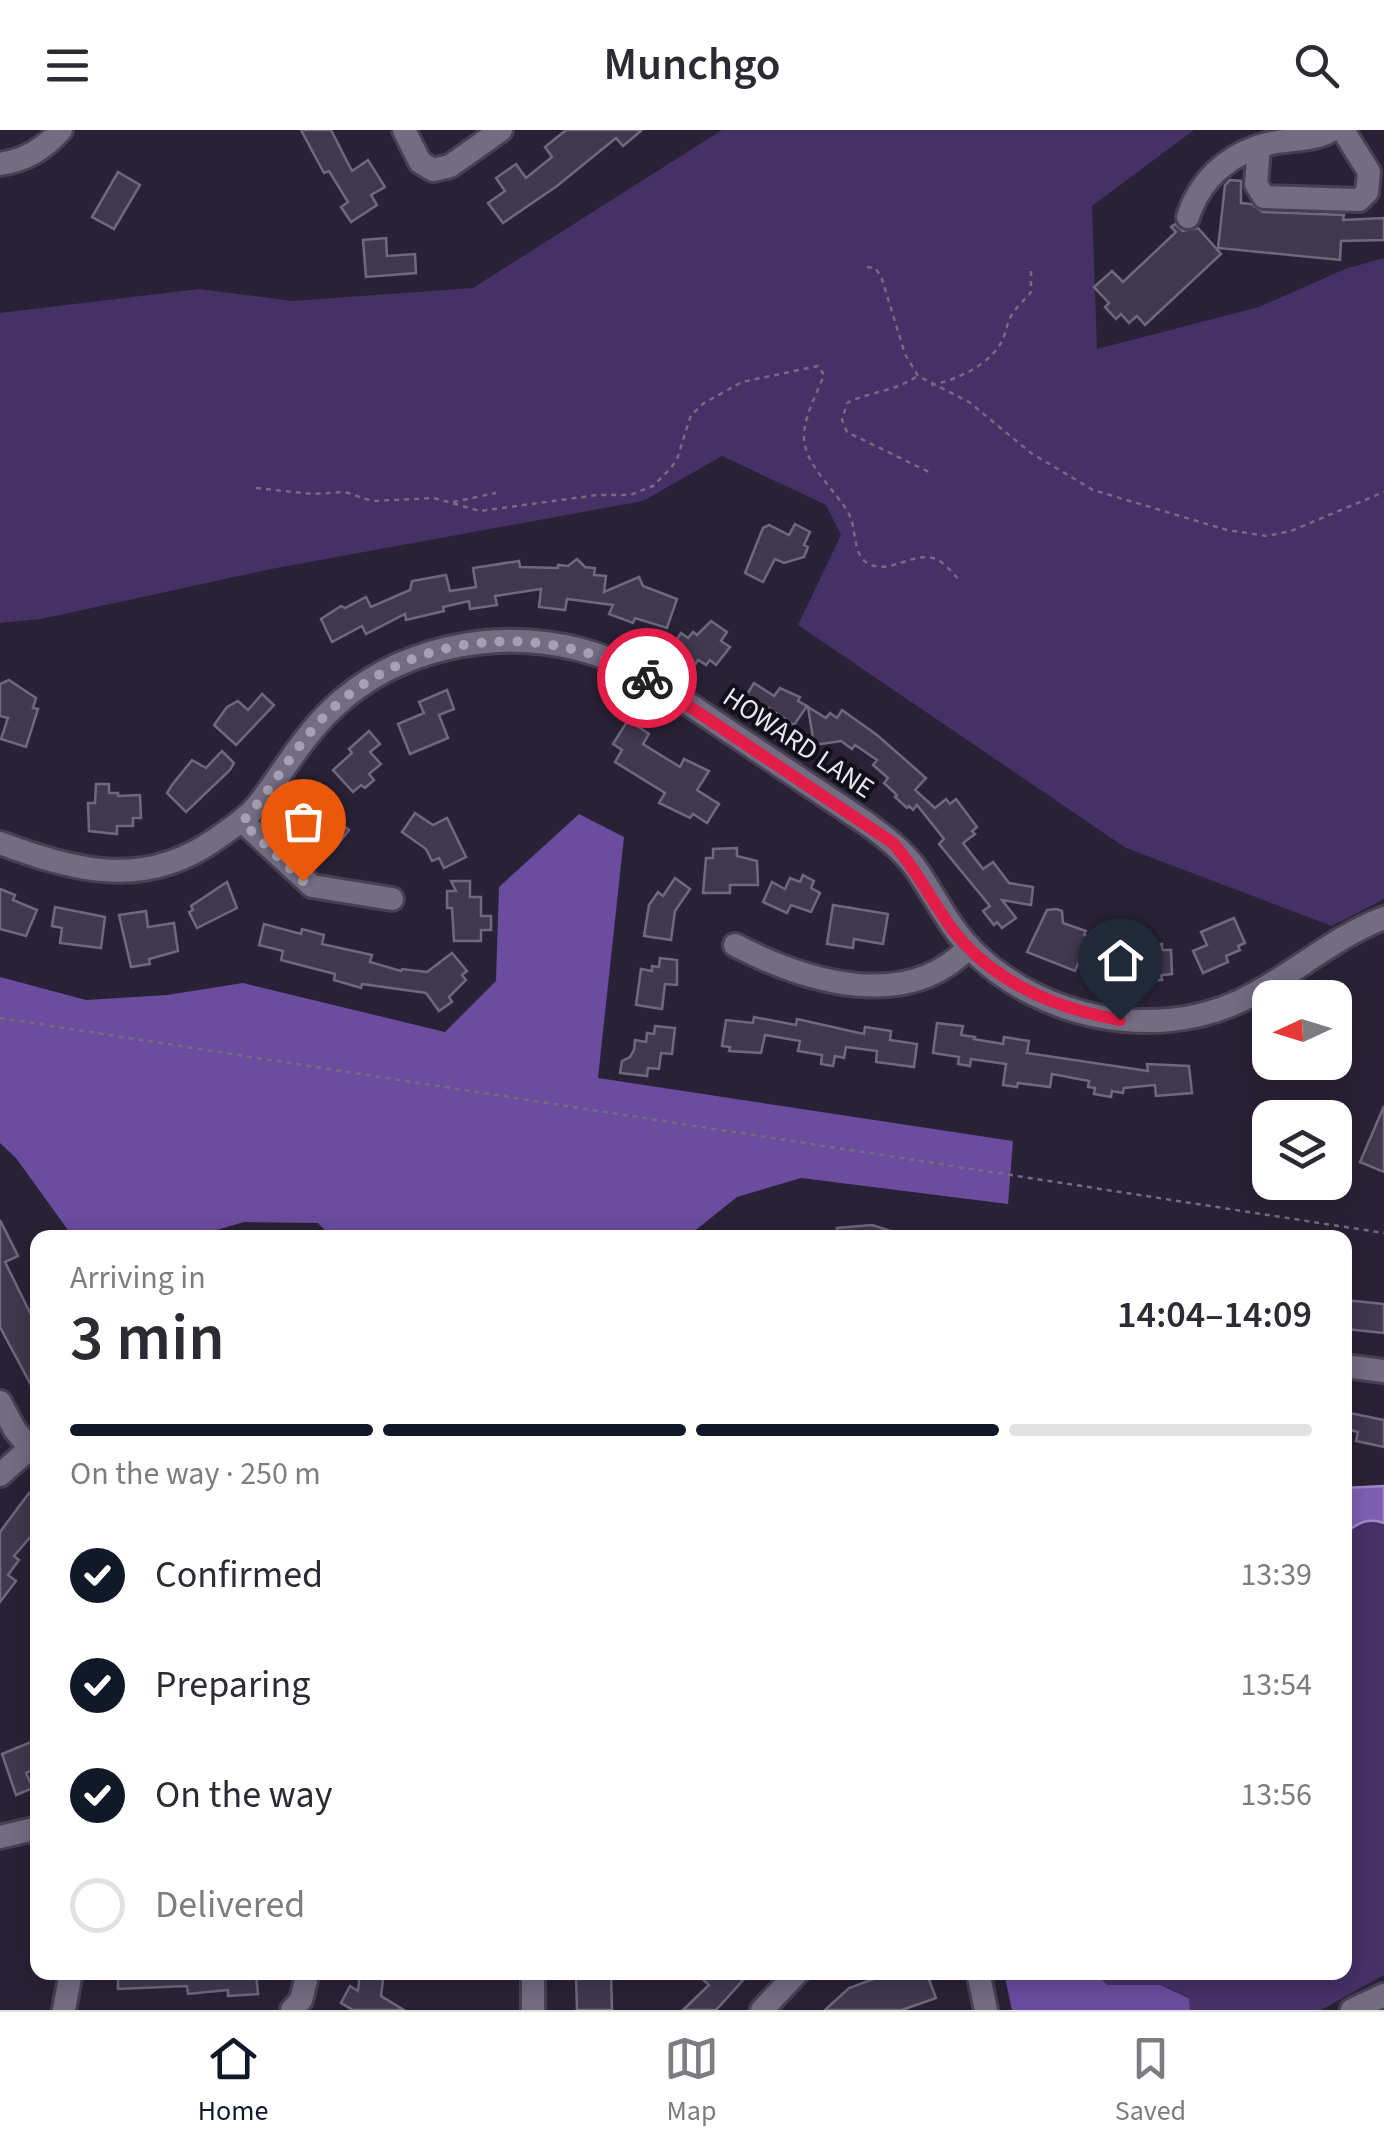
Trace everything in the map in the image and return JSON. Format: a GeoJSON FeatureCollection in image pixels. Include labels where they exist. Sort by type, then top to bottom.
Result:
{"type":"FeatureCollection","features":[{"type":"Feature","properties":{"kind":"street"},"geometry":{"type":"LineString","coordinates":[[404,130],[420,162],[434,170],[450,166],[501,130]]}},
{"type":"Feature","properties":{"kind":"street"},"geometry":{"type":"LineString","coordinates":[[1188,216],[1195,196],[1222,165],[1258,148],[1332,130]]}},
{"type":"Feature","properties":{"kind":"street"},"geometry":{"type":"LineString","coordinates":[[1258,148],[1256,184],[1264,197],[1359,200],[1369,186],[1369,172],[1343,130]]}},
{"type":"Feature","properties":{"kind":"street"},"geometry":{"type":"LineString","coordinates":[[0,164],[30,156],[60,131]]}},
{"type":"Feature","properties":{"kind":"street","name":"HOWARD LANE"},"geometry":{"type":"LineString","coordinates":[[0,844],[55,864],[90,871],[143,870],[199,851],[242,822],[303,740],[333,708],[368,681],[449,647],[492,641],[537,641],[580,649],[621,664],[660,685],[868,825],[893,843],[914,866],[950,927],[969,947],[1008,980],[1042,1000],[1081,1013],[1120,1020],[1199,1015],[1237,1002],[1384,918]]}},
{"type":"Feature","properties":{"kind":"street"},"geometry":{"type":"LineString","coordinates":[[242,822],[312,886],[392,900]]}},
{"type":"Feature","properties":{"kind":"street"},"geometry":{"type":"LineString","coordinates":[[735,945],[769,963],[804,974],[894,987],[937,974],[969,947]]}},
{"type":"Feature","properties":{"kind":"street"},"geometry":{"type":"LineString","coordinates":[[1352,1367],[1384,1372]]}},
{"type":"Feature","properties":{"kind":"street"},"geometry":{"type":"LineString","coordinates":[[0,1402],[15,1430],[30,1441]]}},
{"type":"Feature","properties":{"kind":"street"},"geometry":{"type":"LineString","coordinates":[[0,1475],[30,1448]]}},
{"type":"Feature","properties":{"kind":"street"},"geometry":{"type":"LineString","coordinates":[[0,1838],[30,1836]]}},
{"type":"Feature","properties":{"kind":"street"},"geometry":{"type":"LineString","coordinates":[[64,2010],[70,1980]]}},
{"type":"Feature","properties":{"kind":"street"},"geometry":{"type":"LineString","coordinates":[[292,2010],[301,2000],[306,1980]]}},
{"type":"Feature","properties":{"kind":"street"},"geometry":{"type":"LineString","coordinates":[[533,1980],[533,2010]]}},
{"type":"Feature","properties":{"kind":"street"},"geometry":{"type":"LineString","coordinates":[[762,2010],[790,1980]]}},
{"type":"Feature","properties":{"kind":"street"},"geometry":{"type":"LineString","coordinates":[[980,1980],[986,2010]]}},
{"type":"Feature","properties":{"kind":"street"},"geometry":{"type":"LineString","coordinates":[[1352,2010],[1384,1994]]}},
{"type":"Feature","properties":{"kind":"path"},"geometry":{"type":"LineString","coordinates":[[867,267],[876,268],[882,276],[905,354],[918,376],[969,402],[1032,452],[1093,490],[1227,530],[1267,536],[1291,531],[1384,492]]}},
{"type":"Feature","properties":{"kind":"path"},"geometry":{"type":"LineString","coordinates":[[930,385],[950,382],[986,359],[1002,342],[1014,312],[1031,292],[1031,268]]}},
{"type":"Feature","properties":{"kind":"path"},"geometry":{"type":"LineString","coordinates":[[256,488],[312,494],[345,492],[365,501],[434,498],[480,511],[640,493],[653,486],[677,459],[691,415],[704,403],[742,382],[818,366],[824,375],[804,430],[804,443],[828,490],[840,500],[852,520],[861,556],[868,563],[882,566],[928,558],[939,560],[961,582]]}},
{"type":"Feature","properties":{"kind":"path"},"geometry":{"type":"LineString","coordinates":[[918,376],[880,394],[847,403],[842,420],[854,436],[932,473]]}},
{"type":"Feature","properties":{"kind":"path"},"geometry":{"type":"LineString","coordinates":[[451,502],[496,492]]}},
{"type":"Feature","properties":{"kind":"path"},"geometry":{"type":"LineString","coordinates":[[0,1018],[1384,1233]]}},
{"type":"Feature","properties":{"kind":"shaded area"},"geometry":{"type":"Polygon","coordinates":[[[722,130],[1194,130],[1092,206],[1097,349],[1259,307],[1345,269],[1384,258],[1384,899],[1332,926],[1126,848],[798,625],[841,535],[826,505],[722,456],[643,501],[271,569],[41,619],[0,623],[0,313],[199,289],[293,301],[473,288],[722,130]]]}},
{"type":"Feature","properties":{"kind":"shaded area"},"geometry":{"type":"Polygon","coordinates":[[[579,814],[624,837],[598,1078],[1013,1141],[1008,1204],[801,1178],[737,1197],[696,1230],[325,1230],[318,1223],[244,1222],[217,1230],[68,1230],[16,1158],[0,1143],[0,977],[86,1000],[167,995],[243,983],[445,1032],[496,981],[499,887],[579,814]]]}},
{"type":"Feature","properties":{"kind":"shaded area"},"geometry":{"type":"Polygon","coordinates":[[[1384,1486],[1384,1523],[1363,1522],[1352,1528],[1352,1488],[1384,1486]]]}},
{"type":"Feature","properties":{"kind":"shaded area"},"geometry":{"type":"Polygon","coordinates":[[[1374,1519],[1384,1523],[1384,1975],[1321,2010],[1190,2010],[1189,1997],[1160,1985],[1107,1985],[1102,1980],[1352,1980],[1352,1528],[1374,1519]]]}},
{"type":"Feature","properties":{"kind":"shaded area"},"geometry":{"type":"Polygon","coordinates":[[[1006,1980],[1102,1980],[1107,1985],[1160,1985],[1189,1998],[1190,2010],[1012,2010],[1006,1980]]]}},
{"type":"Feature","properties":{"kind":"building"},"geometry":{"type":"Polygon","coordinates":[[[301,130],[331,130],[352,171],[368,160],[385,187],[371,195],[377,205],[351,222],[341,207],[348,202],[329,171],[324,173],[301,130]]]}},
{"type":"Feature","properties":{"kind":"building"},"geometry":{"type":"Polygon","coordinates":[[[566,130],[642,130],[623,146],[616,138],[503,223],[488,203],[505,191],[496,178],[516,164],[526,178],[552,157],[545,147],[566,130]]]}},
{"type":"Feature","properties":{"kind":"building"},"geometry":{"type":"Polygon","coordinates":[[[118,172],[140,185],[114,229],[92,217],[118,172]]]}},
{"type":"Feature","properties":{"kind":"building"},"geometry":{"type":"Polygon","coordinates":[[[1230,180],[1241,181],[1241,203],[1263,212],[1344,215],[1343,220],[1384,218],[1384,240],[1341,241],[1340,260],[1218,248],[1225,185],[1230,180]]]}},
{"type":"Feature","properties":{"kind":"building"},"geometry":{"type":"Polygon","coordinates":[[[1175,224],[1183,231],[1198,228],[1221,254],[1145,325],[1137,316],[1129,323],[1121,314],[1116,319],[1105,307],[1109,303],[1094,287],[1112,271],[1123,282],[1176,232],[1171,227],[1175,224]]]}},
{"type":"Feature","properties":{"kind":"building"},"geometry":{"type":"Polygon","coordinates":[[[386,238],[387,256],[415,254],[416,273],[366,277],[363,240],[386,238]]]}},
{"type":"Feature","properties":{"kind":"building"},"geometry":{"type":"Polygon","coordinates":[[[795,524],[810,532],[804,557],[784,563],[775,559],[763,582],[745,573],[763,528],[769,525],[789,535],[795,524]]]}},
{"type":"Feature","properties":{"kind":"building"},"geometry":{"type":"Polygon","coordinates":[[[577,559],[585,567],[595,568],[594,575],[606,576],[604,592],[639,577],[643,586],[677,599],[667,628],[635,618],[633,623],[609,614],[613,605],[567,599],[565,610],[539,607],[541,589],[495,596],[497,605],[470,609],[469,601],[406,620],[405,614],[366,634],[362,626],[332,642],[321,619],[366,597],[371,607],[410,590],[412,581],[446,575],[450,591],[476,587],[473,568],[519,561],[520,567],[558,568],[577,559]]]}},
{"type":"Feature","properties":{"kind":"building"},"geometry":{"type":"Polygon","coordinates":[[[711,621],[727,632],[721,641],[730,647],[716,665],[710,660],[706,665],[698,660],[694,666],[670,650],[681,633],[688,638],[693,632],[697,635],[711,621]]]}},
{"type":"Feature","properties":{"kind":"building"},"geometry":{"type":"Polygon","coordinates":[[[9,680],[36,698],[33,708],[38,709],[26,747],[1,739],[8,718],[0,716],[0,684],[9,680]]]}},
{"type":"Feature","properties":{"kind":"building"},"geometry":{"type":"Polygon","coordinates":[[[754,683],[774,696],[780,688],[800,697],[798,701],[807,706],[794,725],[769,708],[764,715],[743,701],[754,683]]]}},
{"type":"Feature","properties":{"kind":"building"},"geometry":{"type":"Polygon","coordinates":[[[447,690],[454,709],[439,715],[448,738],[410,754],[398,724],[424,713],[419,702],[447,690]]]}},
{"type":"Feature","properties":{"kind":"building"},"geometry":{"type":"Polygon","coordinates":[[[262,694],[274,705],[236,745],[214,725],[227,707],[238,701],[248,710],[262,694]]]}},
{"type":"Feature","properties":{"kind":"building"},"geometry":{"type":"Polygon","coordinates":[[[808,707],[826,718],[830,713],[837,718],[842,710],[877,735],[926,778],[915,790],[935,808],[946,799],[950,804],[956,799],[977,827],[972,831],[975,834],[963,843],[983,869],[993,862],[1009,883],[1033,887],[1031,905],[1002,900],[1016,918],[1002,928],[997,922],[994,925],[983,911],[990,906],[939,844],[944,839],[917,805],[913,810],[907,808],[895,797],[884,783],[888,778],[873,765],[877,760],[841,741],[814,745],[808,707]]]}},
{"type":"Feature","properties":{"kind":"building"},"geometry":{"type":"Polygon","coordinates":[[[628,720],[649,734],[643,744],[680,767],[684,759],[709,771],[697,790],[719,804],[707,823],[659,803],[665,793],[615,762],[622,750],[613,744],[628,720]]]}},
{"type":"Feature","properties":{"kind":"building"},"geometry":{"type":"Polygon","coordinates":[[[369,731],[380,744],[370,752],[381,764],[369,774],[374,780],[353,792],[333,770],[369,731]]]}},
{"type":"Feature","properties":{"kind":"building"},"geometry":{"type":"Polygon","coordinates":[[[222,751],[234,763],[230,770],[186,812],[167,793],[192,760],[206,768],[222,751]]]}},
{"type":"Feature","properties":{"kind":"building"},"geometry":{"type":"Polygon","coordinates":[[[96,784],[109,784],[109,793],[118,796],[140,795],[141,818],[133,818],[133,826],[117,826],[117,834],[89,831],[88,803],[95,803],[96,784]]]}},
{"type":"Feature","properties":{"kind":"building"},"geometry":{"type":"Polygon","coordinates":[[[326,798],[343,810],[336,820],[349,830],[333,850],[292,819],[307,799],[319,808],[326,798]]]}},
{"type":"Feature","properties":{"kind":"building"},"geometry":{"type":"Polygon","coordinates":[[[415,813],[433,825],[447,818],[466,857],[444,868],[439,858],[432,861],[426,849],[402,832],[415,813]]]}},
{"type":"Feature","properties":{"kind":"building"},"geometry":{"type":"Polygon","coordinates":[[[737,848],[737,856],[757,861],[758,885],[730,885],[730,893],[703,893],[706,858],[713,858],[713,849],[737,848]]]}},
{"type":"Feature","properties":{"kind":"building"},"geometry":{"type":"Polygon","coordinates":[[[803,875],[814,881],[811,888],[820,893],[811,912],[791,905],[787,913],[763,902],[772,882],[785,889],[790,878],[800,882],[803,875]]]}},
{"type":"Feature","properties":{"kind":"building"},"geometry":{"type":"Polygon","coordinates":[[[675,878],[690,889],[675,911],[671,940],[644,936],[649,905],[658,892],[663,896],[675,878]]]}},
{"type":"Feature","properties":{"kind":"building"},"geometry":{"type":"Polygon","coordinates":[[[451,881],[470,881],[470,897],[481,897],[481,916],[491,916],[491,930],[481,930],[481,941],[454,941],[452,908],[447,908],[447,891],[456,891],[451,881]]]}},
{"type":"Feature","properties":{"kind":"building"},"geometry":{"type":"Polygon","coordinates":[[[227,882],[237,908],[197,928],[189,912],[193,910],[191,906],[227,882]]]}},
{"type":"Feature","properties":{"kind":"building"},"geometry":{"type":"Polygon","coordinates":[[[0,889],[15,895],[13,900],[37,910],[26,936],[0,929],[0,889]]]}},
{"type":"Feature","properties":{"kind":"building"},"geometry":{"type":"Polygon","coordinates":[[[833,905],[888,914],[883,944],[854,939],[853,948],[827,944],[833,905]]]}},
{"type":"Feature","properties":{"kind":"building"},"geometry":{"type":"Polygon","coordinates":[[[55,907],[105,917],[101,948],[60,943],[62,928],[52,926],[55,907]]]}},
{"type":"Feature","properties":{"kind":"building"},"geometry":{"type":"Polygon","coordinates":[[[1047,910],[1062,911],[1063,923],[1099,940],[1086,968],[1078,964],[1075,971],[1027,952],[1047,910]]]}},
{"type":"Feature","properties":{"kind":"building"},"geometry":{"type":"Polygon","coordinates":[[[146,911],[148,927],[174,923],[178,951],[149,959],[150,964],[131,967],[119,915],[146,911]]]}},
{"type":"Feature","properties":{"kind":"building"},"geometry":{"type":"Polygon","coordinates":[[[1234,918],[1245,943],[1226,956],[1228,962],[1203,973],[1193,951],[1207,945],[1201,932],[1234,918]]]}},
{"type":"Feature","properties":{"kind":"building"},"geometry":{"type":"Polygon","coordinates":[[[264,924],[301,934],[302,929],[324,935],[322,944],[372,955],[370,962],[401,971],[427,972],[452,953],[467,971],[462,975],[466,980],[449,997],[452,1002],[439,1011],[426,993],[362,984],[361,988],[334,980],[335,974],[281,960],[283,951],[259,945],[264,924]]]}},
{"type":"Feature","properties":{"kind":"building"},"geometry":{"type":"Polygon","coordinates":[[[1162,944],[1162,950],[1171,950],[1172,974],[1161,975],[1162,980],[1117,984],[1116,965],[1128,965],[1128,950],[1162,944]]]}},
{"type":"Feature","properties":{"kind":"building"},"geometry":{"type":"Polygon","coordinates":[[[660,958],[677,960],[677,985],[665,984],[662,1009],[636,1005],[641,969],[652,971],[652,966],[659,967],[660,958]]]}},
{"type":"Feature","properties":{"kind":"building"},"geometry":{"type":"Polygon","coordinates":[[[754,1017],[796,1025],[797,1019],[864,1034],[865,1027],[891,1031],[890,1040],[917,1044],[914,1067],[876,1062],[877,1051],[846,1047],[844,1058],[835,1056],[833,1066],[821,1064],[822,1055],[798,1051],[800,1041],[765,1035],[761,1053],[729,1051],[730,1047],[722,1046],[726,1020],[753,1023],[754,1017]]]}},
{"type":"Feature","properties":{"kind":"building"},"geometry":{"type":"Polygon","coordinates":[[[937,1023],[963,1026],[961,1035],[974,1039],[1003,1044],[1004,1037],[1029,1041],[1027,1053],[1148,1071],[1147,1064],[1189,1066],[1192,1093],[1156,1096],[1155,1085],[1124,1088],[1123,1093],[1112,1091],[1111,1097],[1094,1094],[1095,1088],[1088,1087],[1089,1081],[1052,1074],[1050,1087],[1003,1085],[1006,1064],[971,1059],[970,1066],[958,1064],[959,1057],[933,1053],[937,1023]]]}},
{"type":"Feature","properties":{"kind":"building"},"geometry":{"type":"Polygon","coordinates":[[[655,1026],[675,1028],[672,1054],[661,1053],[659,1069],[648,1068],[647,1076],[620,1073],[622,1061],[634,1050],[635,1040],[646,1042],[647,1033],[654,1034],[655,1026]]]}},
{"type":"Feature","properties":{"kind":"building"},"geometry":{"type":"Polygon","coordinates":[[[1384,1106],[1384,1172],[1360,1162],[1384,1106]]]}},
{"type":"Feature","properties":{"kind":"building"},"geometry":{"type":"Polygon","coordinates":[[[0,1220],[18,1256],[5,1262],[30,1313],[30,1383],[0,1327],[0,1220]]]}},
{"type":"Feature","properties":{"kind":"building"},"geometry":{"type":"Polygon","coordinates":[[[872,1225],[888,1230],[837,1230],[872,1225]]]}},
{"type":"Feature","properties":{"kind":"building"},"geometry":{"type":"Polygon","coordinates":[[[1352,1301],[1384,1304],[1384,1333],[1352,1330],[1352,1301]]]}},
{"type":"Feature","properties":{"kind":"building"},"geometry":{"type":"Polygon","coordinates":[[[1352,1413],[1384,1420],[1384,1447],[1356,1441],[1358,1432],[1352,1431],[1352,1413]]]}},
{"type":"Feature","properties":{"kind":"building"},"geometry":{"type":"Polygon","coordinates":[[[29,1493],[30,1537],[14,1556],[19,1560],[8,1575],[16,1581],[0,1602],[0,1532],[29,1493]]]}},
{"type":"Feature","properties":{"kind":"building"},"geometry":{"type":"Polygon","coordinates":[[[30,1742],[30,1771],[26,1773],[30,1789],[16,1795],[2,1754],[30,1742]]]}},
{"type":"Feature","properties":{"kind":"building"},"geometry":{"type":"Polygon","coordinates":[[[118,1980],[257,1980],[258,1994],[228,1996],[228,1990],[188,1994],[187,1986],[118,1989],[118,1980]]]}},
{"type":"Feature","properties":{"kind":"building"},"geometry":{"type":"Polygon","coordinates":[[[359,1980],[383,1980],[381,1996],[404,2010],[353,2010],[341,2003],[350,1986],[358,1991],[359,1980]]]}},
{"type":"Feature","properties":{"kind":"building"},"geometry":{"type":"Polygon","coordinates":[[[576,1980],[611,1980],[612,2010],[577,2010],[576,1980]]]}},
{"type":"Feature","properties":{"kind":"building"},"geometry":{"type":"Polygon","coordinates":[[[704,1980],[743,1980],[716,2010],[683,2010],[709,1985],[704,1980]]]}},
{"type":"Feature","properties":{"kind":"building"},"geometry":{"type":"Polygon","coordinates":[[[870,1980],[929,1980],[936,1998],[902,2010],[825,2010],[849,1988],[870,1980]]]}},
{"type":"Feature","properties":{"kind":"way so far"},"geometry":{"type":"LineString","coordinates":[[303,881],[242,822],[303,740],[333,708],[368,681],[449,647],[492,641],[537,641],[580,649],[647,678]]}},
{"type":"Feature","properties":{"kind":"route"},"geometry":{"type":"LineString","coordinates":[[647,678],[893,843],[914,866],[950,927],[1008,980],[1042,1000],[1120,1020]]}}]}
